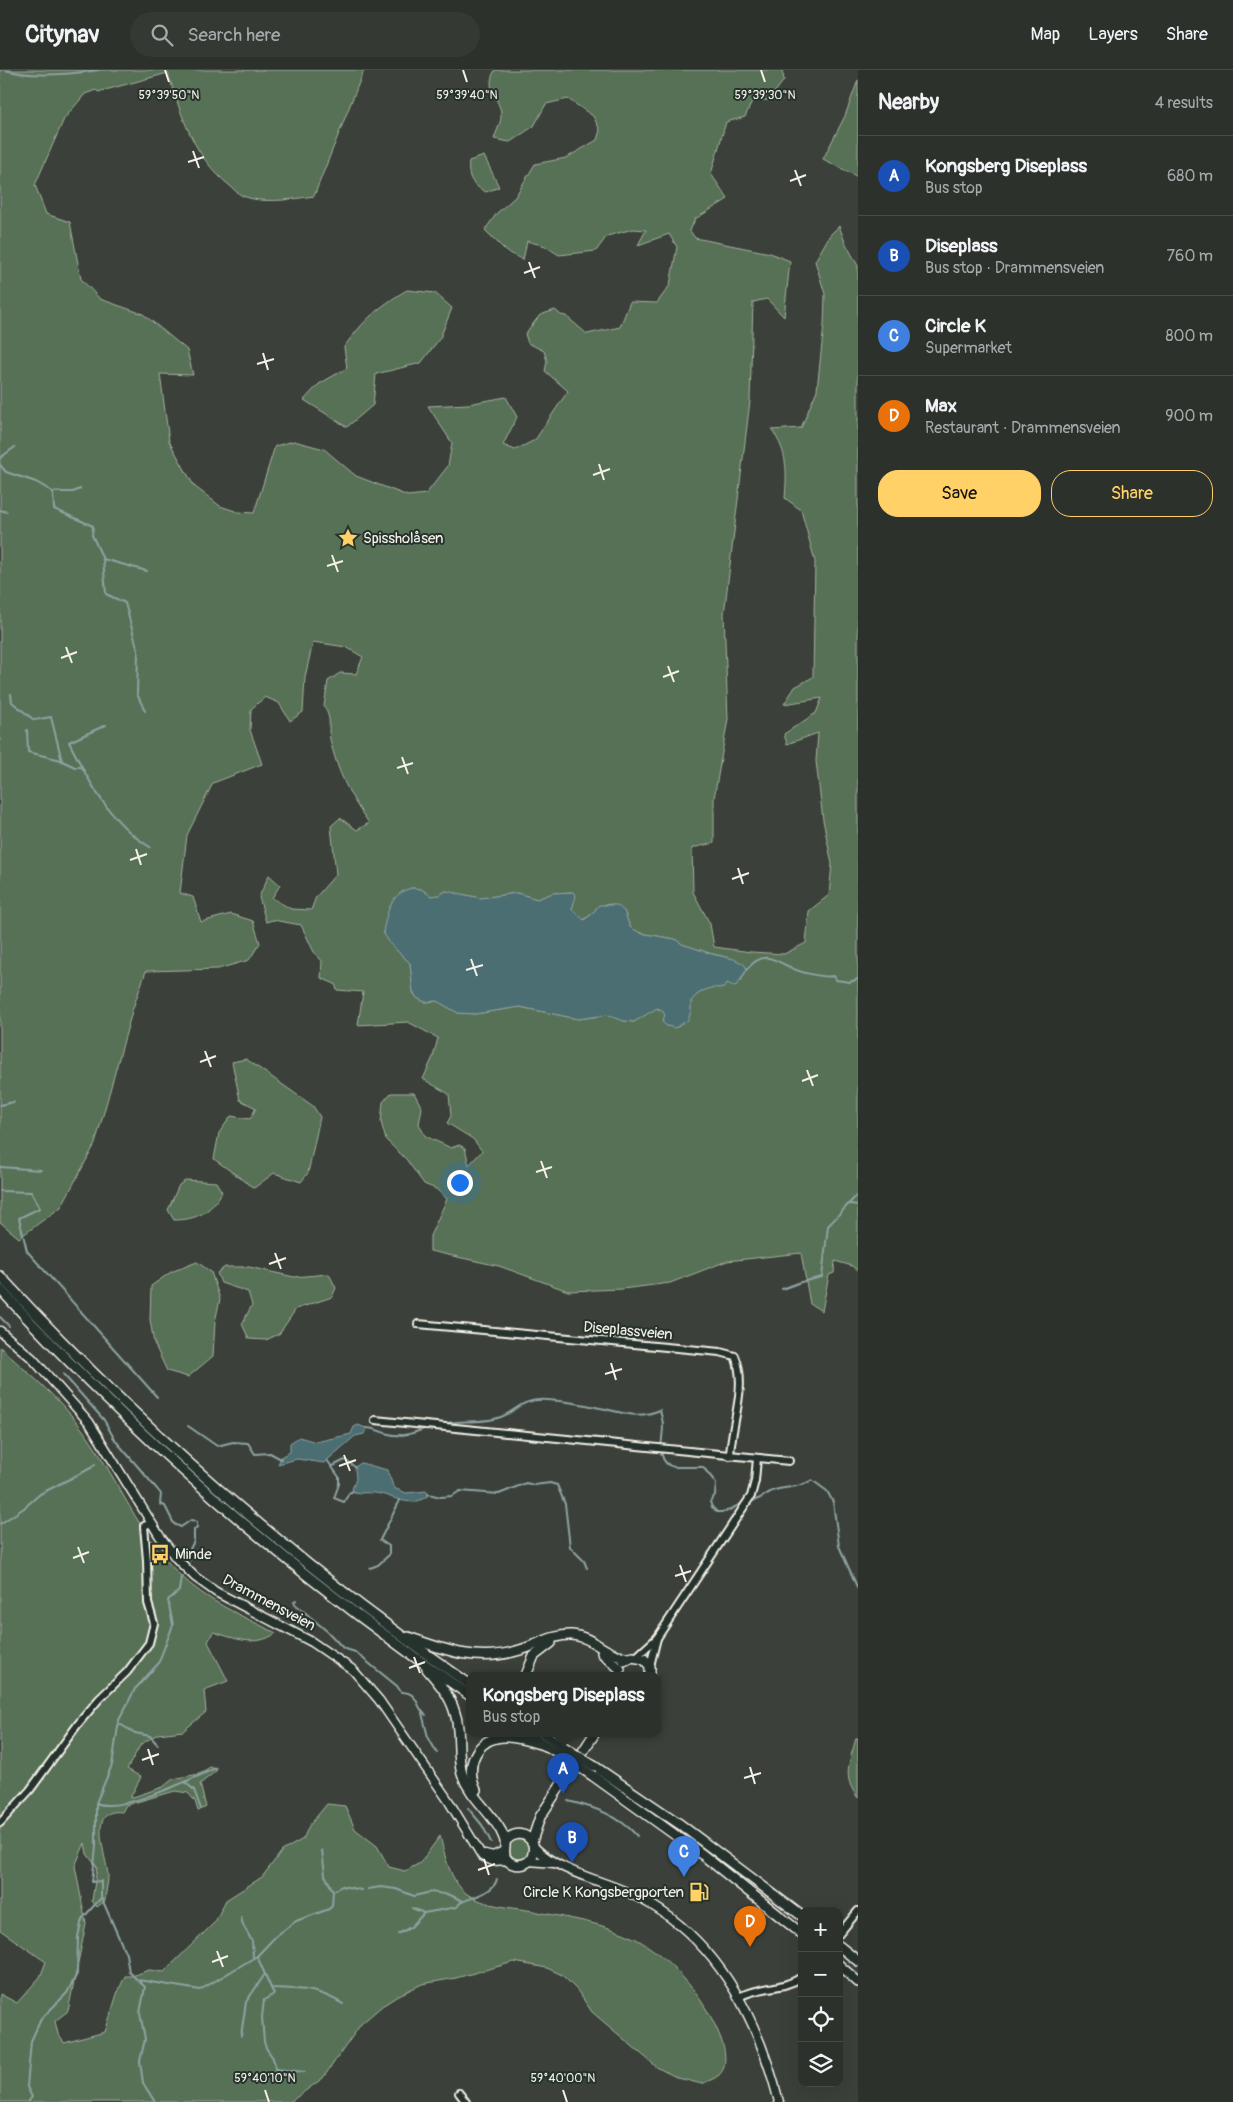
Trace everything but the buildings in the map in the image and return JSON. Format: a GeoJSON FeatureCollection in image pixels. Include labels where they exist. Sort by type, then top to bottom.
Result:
{"type":"FeatureCollection","features":[{"type":"Feature","properties":{"kind":"highway"},"geometry":{"type":"LineString","coordinates":[[0,1276],[97,1377],[193,1467],[312,1568],[396,1632],[466,1682]]}},
{"type":"Feature","properties":{"kind":"highway"},"geometry":{"type":"LineString","coordinates":[[0,1289],[98,1390],[202,1487],[310,1578],[466,1693]]}},
{"type":"Feature","properties":{"kind":"highway"},"geometry":{"type":"LineString","coordinates":[[396,1632],[451,1652],[480,1656],[509,1653],[556,1637],[572,1636],[587,1639],[614,1654],[645,1660],[650,1671]]}},
{"type":"Feature","properties":{"kind":"highway"},"geometry":{"type":"LineString","coordinates":[[527,1672],[538,1651],[551,1643],[569,1639],[582,1641],[594,1647],[609,1658],[620,1672]]}},
{"type":"Feature","properties":{"kind":"highway"},"geometry":{"type":"LineString","coordinates":[[620,1672],[622,1663],[632,1657]]}},
{"type":"Feature","properties":{"kind":"highway"},"geometry":{"type":"LineString","coordinates":[[421,1661],[447,1695],[455,1712],[459,1729],[460,1763],[464,1777],[472,1793],[500,1829],[506,1851],[518,1865],[529,1861],[534,1853],[533,1844],[540,1817]]}},
{"type":"Feature","properties":{"kind":"highway"},"geometry":{"type":"LineString","coordinates":[[533,1844],[500,1822],[478,1793],[471,1779],[472,1762],[484,1743],[501,1737],[512,1737],[546,1746],[568,1755],[689,1831],[798,1913]]}},
{"type":"Feature","properties":{"kind":"highway"},"geometry":{"type":"LineString","coordinates":[[532,1737],[546,1746]]}},
{"type":"Feature","properties":{"kind":"highway"},"geometry":{"type":"LineString","coordinates":[[549,1737],[560,1744]]}},
{"type":"Feature","properties":{"kind":"highway"},"geometry":{"type":"LineString","coordinates":[[554,1737],[568,1755]]}},
{"type":"Feature","properties":{"kind":"highway"},"geometry":{"type":"LineString","coordinates":[[506,1851],[510,1837],[519,1834],[540,1817],[592,1737]]}},
{"type":"Feature","properties":{"kind":"highway"},"geometry":{"type":"LineString","coordinates":[[595,1772],[798,1931]]}},
{"type":"Feature","properties":{"kind":"highway"},"geometry":{"type":"LineString","coordinates":[[843,1949],[858,1961]]}},
{"type":"Feature","properties":{"kind":"highway"},"geometry":{"type":"LineString","coordinates":[[843,1969],[858,1982]]}},
{"type":"Feature","properties":{"kind":"main road","name":"Drammensveien"},"geometry":{"type":"LineString","coordinates":[[0,1331],[32,1358],[75,1404],[94,1430],[147,1524],[176,1558],[204,1584],[312,1642],[353,1670],[379,1700],[448,1800],[462,1821],[475,1847],[490,1856],[506,1851]]}},
{"type":"Feature","properties":{"kind":"main road"},"geometry":{"type":"LineString","coordinates":[[533,1844],[554,1863]]}},
{"type":"Feature","properties":{"kind":"main road"},"geometry":{"type":"LineString","coordinates":[[529,1861],[554,1863],[635,1896],[672,1918],[708,1952],[728,1978],[739,1997],[766,2062],[779,2102]]}},
{"type":"Feature","properties":{"kind":"street","name":"Diseplassveien"},"geometry":{"type":"LineString","coordinates":[[418,1324],[720,1352],[735,1356],[739,1366],[739,1384],[730,1456]]}},
{"type":"Feature","properties":{"kind":"street"},"geometry":{"type":"LineString","coordinates":[[374,1420],[789,1461]]}},
{"type":"Feature","properties":{"kind":"street"},"geometry":{"type":"LineString","coordinates":[[632,1657],[657,1638],[750,1496],[756,1481],[758,1458]]}},
{"type":"Feature","properties":{"kind":"street"},"geometry":{"type":"LineString","coordinates":[[0,1823],[30,1790],[78,1724],[99,1699],[127,1672],[149,1642],[154,1623],[148,1602],[147,1524]]}},
{"type":"Feature","properties":{"kind":"street"},"geometry":{"type":"LineString","coordinates":[[650,1671],[657,1638]]}},
{"type":"Feature","properties":{"kind":"street"},"geometry":{"type":"LineString","coordinates":[[843,1929],[858,1911]]}},
{"type":"Feature","properties":{"kind":"street"},"geometry":{"type":"LineString","coordinates":[[739,1997],[750,1992],[788,1984],[798,1979]]}},
{"type":"Feature","properties":{"kind":"street"},"geometry":{"type":"LineString","coordinates":[[459,2093],[466,2102]]}},
{"type":"Feature","properties":{"kind":"green space"},"geometry":{"type":"Polygon","coordinates":[[[0,70],[364,70],[314,196],[268,201],[249,198],[238,193],[217,174],[197,148],[178,104],[168,73],[85,94],[64,119],[35,185],[46,214],[70,222],[81,279],[100,299],[143,314],[187,350],[193,375],[160,374],[169,441],[194,486],[220,506],[238,512],[254,513],[275,446],[294,441],[324,449],[356,476],[408,496],[426,494],[448,466],[452,443],[428,406],[468,404],[506,397],[517,417],[503,445],[515,450],[535,440],[568,391],[545,371],[547,361],[544,351],[528,343],[525,334],[540,315],[555,310],[561,315],[566,316],[587,334],[620,327],[630,302],[657,303],[670,285],[677,247],[669,234],[638,245],[646,230],[633,229],[607,236],[596,251],[559,255],[545,246],[527,241],[523,260],[506,251],[485,230],[497,213],[515,197],[535,164],[566,158],[597,140],[600,130],[593,116],[568,99],[546,104],[534,126],[510,142],[494,139],[501,116],[501,110],[491,83],[495,70],[782,70],[784,80],[769,100],[752,101],[745,117],[726,122],[711,174],[728,199],[695,219],[690,231],[695,238],[770,253],[790,261],[784,317],[767,299],[753,302],[750,401],[724,614],[728,719],[714,798],[714,843],[692,848],[693,892],[710,924],[714,947],[784,954],[806,943],[809,911],[829,895],[832,864],[823,820],[816,761],[818,733],[787,744],[784,734],[816,713],[822,698],[784,704],[795,687],[813,677],[815,561],[801,510],[785,498],[784,455],[772,430],[801,428],[817,390],[824,325],[825,294],[815,261],[830,235],[839,226],[858,266],[858,1271],[852,1266],[835,1261],[834,1273],[829,1275],[822,1311],[810,1304],[801,1253],[727,1261],[670,1283],[622,1289],[568,1291],[499,1266],[430,1251],[430,1236],[447,1199],[436,1189],[424,1184],[406,1159],[386,1140],[381,1122],[383,1102],[391,1093],[414,1093],[422,1108],[419,1124],[425,1136],[451,1148],[459,1145],[465,1148],[469,1165],[482,1151],[473,1139],[447,1123],[451,1116],[449,1094],[423,1079],[433,1057],[438,1038],[408,1022],[358,1025],[363,992],[337,990],[335,984],[321,978],[322,961],[314,952],[301,925],[273,920],[266,922],[259,897],[269,875],[280,885],[272,898],[291,909],[311,910],[316,897],[336,874],[331,826],[340,818],[357,830],[369,823],[340,773],[330,739],[329,720],[324,706],[328,681],[340,673],[356,674],[363,657],[346,647],[313,642],[305,677],[303,712],[290,721],[279,703],[265,697],[251,709],[250,730],[262,764],[213,783],[187,835],[180,893],[193,897],[201,922],[231,914],[253,921],[260,943],[249,960],[218,969],[146,971],[133,1008],[95,1144],[61,1207],[19,1238],[0,1222],[0,70]],[[412,888],[399,894],[388,911],[383,932],[390,944],[410,963],[413,992],[417,998],[425,1002],[437,1001],[458,1013],[475,1014],[520,1007],[578,1019],[607,1015],[624,1021],[634,1022],[656,1008],[664,1012],[667,1026],[677,1027],[687,1019],[690,1013],[691,1001],[698,994],[709,988],[722,988],[727,983],[741,981],[747,969],[730,958],[682,944],[675,939],[640,933],[630,927],[624,911],[611,904],[598,906],[592,914],[583,920],[572,909],[575,894],[572,892],[553,893],[537,899],[517,893],[481,898],[446,891],[439,895],[431,896],[421,889],[412,888]]]}},
{"type":"Feature","properties":{"kind":"green space"},"geometry":{"type":"Polygon","coordinates":[[[858,80],[858,177],[823,159],[845,116],[858,80]]]}},
{"type":"Feature","properties":{"kind":"green space"},"geometry":{"type":"Polygon","coordinates":[[[484,156],[499,187],[486,192],[474,183],[469,172],[469,161],[484,156]]]}},
{"type":"Feature","properties":{"kind":"green space"},"geometry":{"type":"Polygon","coordinates":[[[407,290],[435,293],[452,308],[440,338],[421,363],[376,374],[373,405],[347,427],[304,400],[319,384],[347,368],[344,347],[351,337],[372,315],[407,290]]]}},
{"type":"Feature","properties":{"kind":"green space"},"geometry":{"type":"Polygon","coordinates":[[[246,1059],[313,1106],[320,1117],[308,1173],[301,1182],[274,1173],[254,1188],[214,1159],[219,1133],[231,1116],[250,1119],[256,1108],[240,1100],[232,1062],[246,1059]]]}},
{"type":"Feature","properties":{"kind":"green space"},"geometry":{"type":"Polygon","coordinates":[[[186,1180],[216,1182],[222,1192],[213,1205],[202,1214],[182,1220],[174,1220],[168,1210],[179,1185],[186,1180]]]}},
{"type":"Feature","properties":{"kind":"green space"},"geometry":{"type":"Polygon","coordinates":[[[197,1262],[211,1272],[220,1299],[215,1322],[213,1356],[188,1377],[167,1371],[154,1343],[150,1320],[151,1286],[171,1272],[197,1262]]]}},
{"type":"Feature","properties":{"kind":"green space"},"geometry":{"type":"Polygon","coordinates":[[[225,1267],[249,1267],[294,1277],[329,1274],[336,1288],[332,1297],[296,1309],[279,1334],[266,1340],[249,1339],[242,1324],[252,1305],[248,1292],[221,1283],[217,1273],[225,1267]]]}},
{"type":"Feature","properties":{"kind":"green space"},"geometry":{"type":"Polygon","coordinates":[[[0,1347],[63,1406],[86,1434],[149,1537],[179,1574],[213,1600],[276,1633],[268,1638],[253,1641],[237,1639],[213,1632],[208,1642],[228,1681],[204,1690],[206,1712],[183,1731],[158,1734],[141,1744],[127,1769],[141,1777],[130,1798],[163,1787],[173,1779],[199,1774],[210,1767],[217,1770],[200,1784],[206,1807],[198,1811],[195,1801],[188,1793],[175,1791],[126,1805],[122,1812],[111,1813],[104,1818],[101,1826],[101,1836],[108,1880],[105,1901],[97,1907],[92,1901],[97,1867],[87,1854],[85,1843],[75,1866],[86,1924],[68,2011],[55,2021],[58,2034],[64,2043],[105,2032],[125,1976],[132,1976],[149,1970],[164,1972],[215,1922],[226,1900],[262,1877],[282,1851],[303,1839],[309,1826],[327,1804],[345,1806],[355,1829],[377,1846],[389,1867],[405,1871],[420,1863],[440,1836],[452,1875],[461,1889],[474,1898],[499,1906],[599,1925],[624,1933],[649,1947],[663,1957],[687,1982],[707,2010],[715,2025],[724,2053],[725,2063],[719,2075],[702,2084],[678,2078],[658,2068],[592,2012],[577,1990],[562,1975],[547,1968],[514,1962],[456,1978],[422,1984],[401,1994],[382,2006],[361,2024],[323,2078],[290,2102],[0,2102],[0,1994],[17,2003],[40,1977],[46,1962],[0,1930],[0,1347]]]}},
{"type":"Feature","properties":{"kind":"green space"},"geometry":{"type":"Polygon","coordinates":[[[856,1738],[858,1738],[858,1798],[848,1776],[856,1738]]]}},
{"type":"Feature","properties":{"kind":"green space"},"geometry":{"type":"Polygon","coordinates":[[[515,1839],[523,1839],[529,1845],[529,1853],[523,1859],[515,1859],[509,1853],[509,1845],[515,1839]]]}},
{"type":"Feature","properties":{"kind":"water"},"geometry":{"type":"Polygon","coordinates":[[[412,888],[421,889],[431,896],[439,895],[446,891],[481,898],[517,893],[537,899],[553,893],[573,892],[576,896],[572,909],[584,920],[599,905],[617,905],[624,911],[630,927],[640,933],[675,939],[682,944],[734,959],[744,964],[747,969],[737,985],[733,986],[727,983],[724,988],[714,988],[698,994],[691,1001],[691,1011],[688,1020],[675,1028],[667,1026],[662,1022],[665,1015],[662,1010],[657,1008],[634,1022],[624,1021],[607,1015],[578,1019],[520,1007],[475,1014],[458,1013],[437,1001],[425,1002],[417,998],[413,992],[410,963],[390,944],[383,932],[388,911],[394,899],[399,894],[412,888]]]}},
{"type":"Feature","properties":{"kind":"water"},"geometry":{"type":"Polygon","coordinates":[[[358,1425],[366,1428],[364,1434],[355,1436],[324,1463],[297,1459],[278,1464],[282,1456],[290,1452],[290,1443],[299,1437],[316,1442],[351,1434],[354,1427],[358,1425]]]}},
{"type":"Feature","properties":{"kind":"water"},"geometry":{"type":"Polygon","coordinates":[[[361,1463],[387,1470],[394,1488],[406,1493],[426,1491],[430,1494],[423,1499],[409,1502],[382,1494],[354,1492],[352,1489],[356,1479],[355,1467],[361,1463]]]}},
{"type":"Feature","properties":{"kind":"waterway"},"geometry":{"type":"LineString","coordinates":[[5,70],[39,75],[99,70]]}},
{"type":"Feature","properties":{"kind":"waterway"},"geometry":{"type":"LineString","coordinates":[[0,458],[15,447]]}},
{"type":"Feature","properties":{"kind":"waterway"},"geometry":{"type":"LineString","coordinates":[[0,465],[6,472],[36,482],[53,492],[54,509],[93,526],[92,535],[103,559],[106,594],[125,603],[138,651],[137,694],[145,711]]}},
{"type":"Feature","properties":{"kind":"waterway"},"geometry":{"type":"LineString","coordinates":[[53,492],[73,492],[80,489]]}},
{"type":"Feature","properties":{"kind":"waterway"},"geometry":{"type":"LineString","coordinates":[[0,510],[7,512]]}},
{"type":"Feature","properties":{"kind":"waterway"},"geometry":{"type":"LineString","coordinates":[[103,559],[147,571]]}},
{"type":"Feature","properties":{"kind":"waterway"},"geometry":{"type":"LineString","coordinates":[[11,694],[12,702],[34,720],[51,717],[62,761],[75,767],[82,767]]}},
{"type":"Feature","properties":{"kind":"waterway"},"geometry":{"type":"LineString","coordinates":[[106,725],[69,742],[84,772],[112,814],[123,826],[150,847]]}},
{"type":"Feature","properties":{"kind":"waterway"},"geometry":{"type":"LineString","coordinates":[[27,730],[28,752],[61,760]]}},
{"type":"Feature","properties":{"kind":"waterway"},"geometry":{"type":"LineString","coordinates":[[747,969],[759,959],[769,958],[796,970],[834,976],[836,980],[850,982],[858,979]]}},
{"type":"Feature","properties":{"kind":"waterway"},"geometry":{"type":"LineString","coordinates":[[0,1105],[14,1102]]}},
{"type":"Feature","properties":{"kind":"waterway"},"geometry":{"type":"LineString","coordinates":[[0,1167],[41,1170]]}},
{"type":"Feature","properties":{"kind":"waterway"},"geometry":{"type":"LineString","coordinates":[[0,1191],[31,1192],[40,1208],[19,1218],[27,1251],[157,1397]]}},
{"type":"Feature","properties":{"kind":"waterway"},"geometry":{"type":"LineString","coordinates":[[782,1289],[822,1277],[828,1226],[858,1194]]}},
{"type":"Feature","properties":{"kind":"waterway"},"geometry":{"type":"LineString","coordinates":[[849,1204],[858,1205]]}},
{"type":"Feature","properties":{"kind":"waterway"},"geometry":{"type":"LineString","coordinates":[[0,1317],[9,1326]]}},
{"type":"Feature","properties":{"kind":"waterway"},"geometry":{"type":"LineString","coordinates":[[63,1374],[104,1420],[115,1440],[161,1494],[160,1504],[165,1506],[174,1524],[181,1527],[191,1520],[197,1522],[197,1527],[194,1530],[194,1541],[190,1549],[190,1560]]}},
{"type":"Feature","properties":{"kind":"waterway"},"geometry":{"type":"LineString","coordinates":[[440,1424],[494,1419],[507,1414],[523,1404],[537,1400],[574,1403],[637,1415],[660,1410],[663,1426],[661,1450],[664,1461],[674,1467],[703,1467],[716,1483],[715,1495],[710,1502],[717,1512],[725,1512],[745,1502]]}},
{"type":"Feature","properties":{"kind":"waterway"},"geometry":{"type":"LineString","coordinates":[[188,1426],[217,1446],[233,1442],[248,1443],[255,1454],[270,1453],[281,1459]]}},
{"type":"Feature","properties":{"kind":"waterway"},"geometry":{"type":"LineString","coordinates":[[366,1428],[394,1435],[404,1435],[429,1427]]}},
{"type":"Feature","properties":{"kind":"waterway"},"geometry":{"type":"LineString","coordinates":[[327,1460],[339,1477],[339,1484],[334,1498],[344,1502],[349,1493],[353,1491]]}},
{"type":"Feature","properties":{"kind":"waterway"},"geometry":{"type":"LineString","coordinates":[[331,1467],[345,1460],[355,1467]]}},
{"type":"Feature","properties":{"kind":"waterway"},"geometry":{"type":"LineString","coordinates":[[0,1524],[24,1508],[40,1494],[91,1468],[95,1464]]}},
{"type":"Feature","properties":{"kind":"waterway"},"geometry":{"type":"LineString","coordinates":[[750,1501],[759,1499],[777,1489],[802,1485],[812,1480],[827,1491],[833,1502],[839,1546],[858,1589]]}},
{"type":"Feature","properties":{"kind":"waterway"},"geometry":{"type":"LineString","coordinates":[[428,1494],[441,1497],[452,1496],[460,1491],[499,1494],[526,1483],[534,1485],[550,1483],[557,1485],[565,1504],[570,1547],[584,1561],[587,1568]]}},
{"type":"Feature","properties":{"kind":"waterway"},"geometry":{"type":"LineString","coordinates":[[370,1568],[378,1565],[389,1555],[389,1546],[380,1540],[400,1500]]}},
{"type":"Feature","properties":{"kind":"waterway"},"geometry":{"type":"LineString","coordinates":[[28,2102],[32,2097],[27,2087],[31,2041],[41,2019],[67,1993],[77,1974],[78,1937],[82,1919],[101,1898],[101,1881],[92,1882],[96,1847],[96,1803],[112,1765],[119,1720],[135,1689],[158,1664],[173,1625],[168,1600],[179,1591],[181,1577]]}},
{"type":"Feature","properties":{"kind":"waterway"},"geometry":{"type":"LineString","coordinates":[[296,1600],[295,1604],[328,1632],[343,1648],[355,1652],[397,1686],[401,1692],[414,1697],[426,1715]]}},
{"type":"Feature","properties":{"kind":"waterway"},"geometry":{"type":"LineString","coordinates":[[422,1713],[428,1737],[437,1753]]}},
{"type":"Feature","properties":{"kind":"waterway"},"geometry":{"type":"LineString","coordinates":[[118,1723],[135,1733],[150,1736],[158,1745]]}},
{"type":"Feature","properties":{"kind":"waterway"},"geometry":{"type":"LineString","coordinates":[[96,1803],[107,1805],[138,1800],[216,1768]]}},
{"type":"Feature","properties":{"kind":"waterway"},"geometry":{"type":"LineString","coordinates":[[185,1782],[194,1790],[201,1809]]}},
{"type":"Feature","properties":{"kind":"waterway"},"geometry":{"type":"LineString","coordinates":[[568,1801],[596,1809],[614,1817],[637,1836]]}},
{"type":"Feature","properties":{"kind":"waterway"},"geometry":{"type":"LineString","coordinates":[[468,1808],[482,1825],[491,1842]]}},
{"type":"Feature","properties":{"kind":"waterway"},"geometry":{"type":"LineString","coordinates":[[322,1850],[325,1875],[333,1891]]}},
{"type":"Feature","properties":{"kind":"waterway"},"geometry":{"type":"LineString","coordinates":[[412,1908],[424,1913],[457,1907],[460,1903],[492,1888],[497,1879]]}},
{"type":"Feature","properties":{"kind":"waterway"},"geometry":{"type":"LineString","coordinates":[[138,1980],[200,1990],[257,1956],[276,1936],[296,1921],[329,1909],[332,1906],[333,1891],[342,1886],[361,1890]]}},
{"type":"Feature","properties":{"kind":"waterway"},"geometry":{"type":"LineString","coordinates":[[368,1889],[381,1887],[396,1889],[414,1896],[431,1892],[450,1895],[463,1901]]}},
{"type":"Feature","properties":{"kind":"waterway"},"geometry":{"type":"LineString","coordinates":[[102,1899],[126,1954],[129,1972],[145,1987],[140,2013],[145,2039],[140,2061],[143,2083],[155,2102]]}},
{"type":"Feature","properties":{"kind":"waterway"},"geometry":{"type":"LineString","coordinates":[[398,1934],[411,1927],[424,1913]]}},
{"type":"Feature","properties":{"kind":"waterway"},"geometry":{"type":"LineString","coordinates":[[241,1917],[243,1925],[252,1941],[253,1957]]}},
{"type":"Feature","properties":{"kind":"waterway"},"geometry":{"type":"LineString","coordinates":[[257,1956],[271,1988],[301,1989],[317,1992],[343,2004]]}},
{"type":"Feature","properties":{"kind":"waterway"},"geometry":{"type":"LineString","coordinates":[[241,2036],[246,2002],[265,1974]]}},
{"type":"Feature","properties":{"kind":"waterway"},"geometry":{"type":"LineString","coordinates":[[271,1988],[274,1994],[264,2000],[262,2017],[264,2042],[273,2058],[276,2073]]}},
{"type":"Feature","properties":{"kind":"waterway"},"geometry":{"type":"LineString","coordinates":[[276,2069],[305,2072]]}},
{"type":"Feature","properties":{"kind":"place","name":"Spissholåsen"},"geometry":{"type":"Point","coordinates":[348,538]}},
{"type":"Feature","properties":{"kind":"place","name":"Minde"},"geometry":{"type":"Point","coordinates":[160,1554]}},
{"type":"Feature","properties":{"kind":"place","name":"Kongsberg Diseplass"},"geometry":{"type":"Point","coordinates":[563,1794]}},
{"type":"Feature","properties":{"kind":"place","name":"Diseplass"},"geometry":{"type":"Point","coordinates":[572,1863]}},
{"type":"Feature","properties":{"kind":"place","name":"Circle K"},"geometry":{"type":"Point","coordinates":[684,1877]}},
{"type":"Feature","properties":{"kind":"place","name":"Circle K Kongsbergporten"},"geometry":{"type":"Point","coordinates":[699,1892]}},
{"type":"Feature","properties":{"kind":"place","name":"Max"},"geometry":{"type":"Point","coordinates":[750,1947]}}]}
